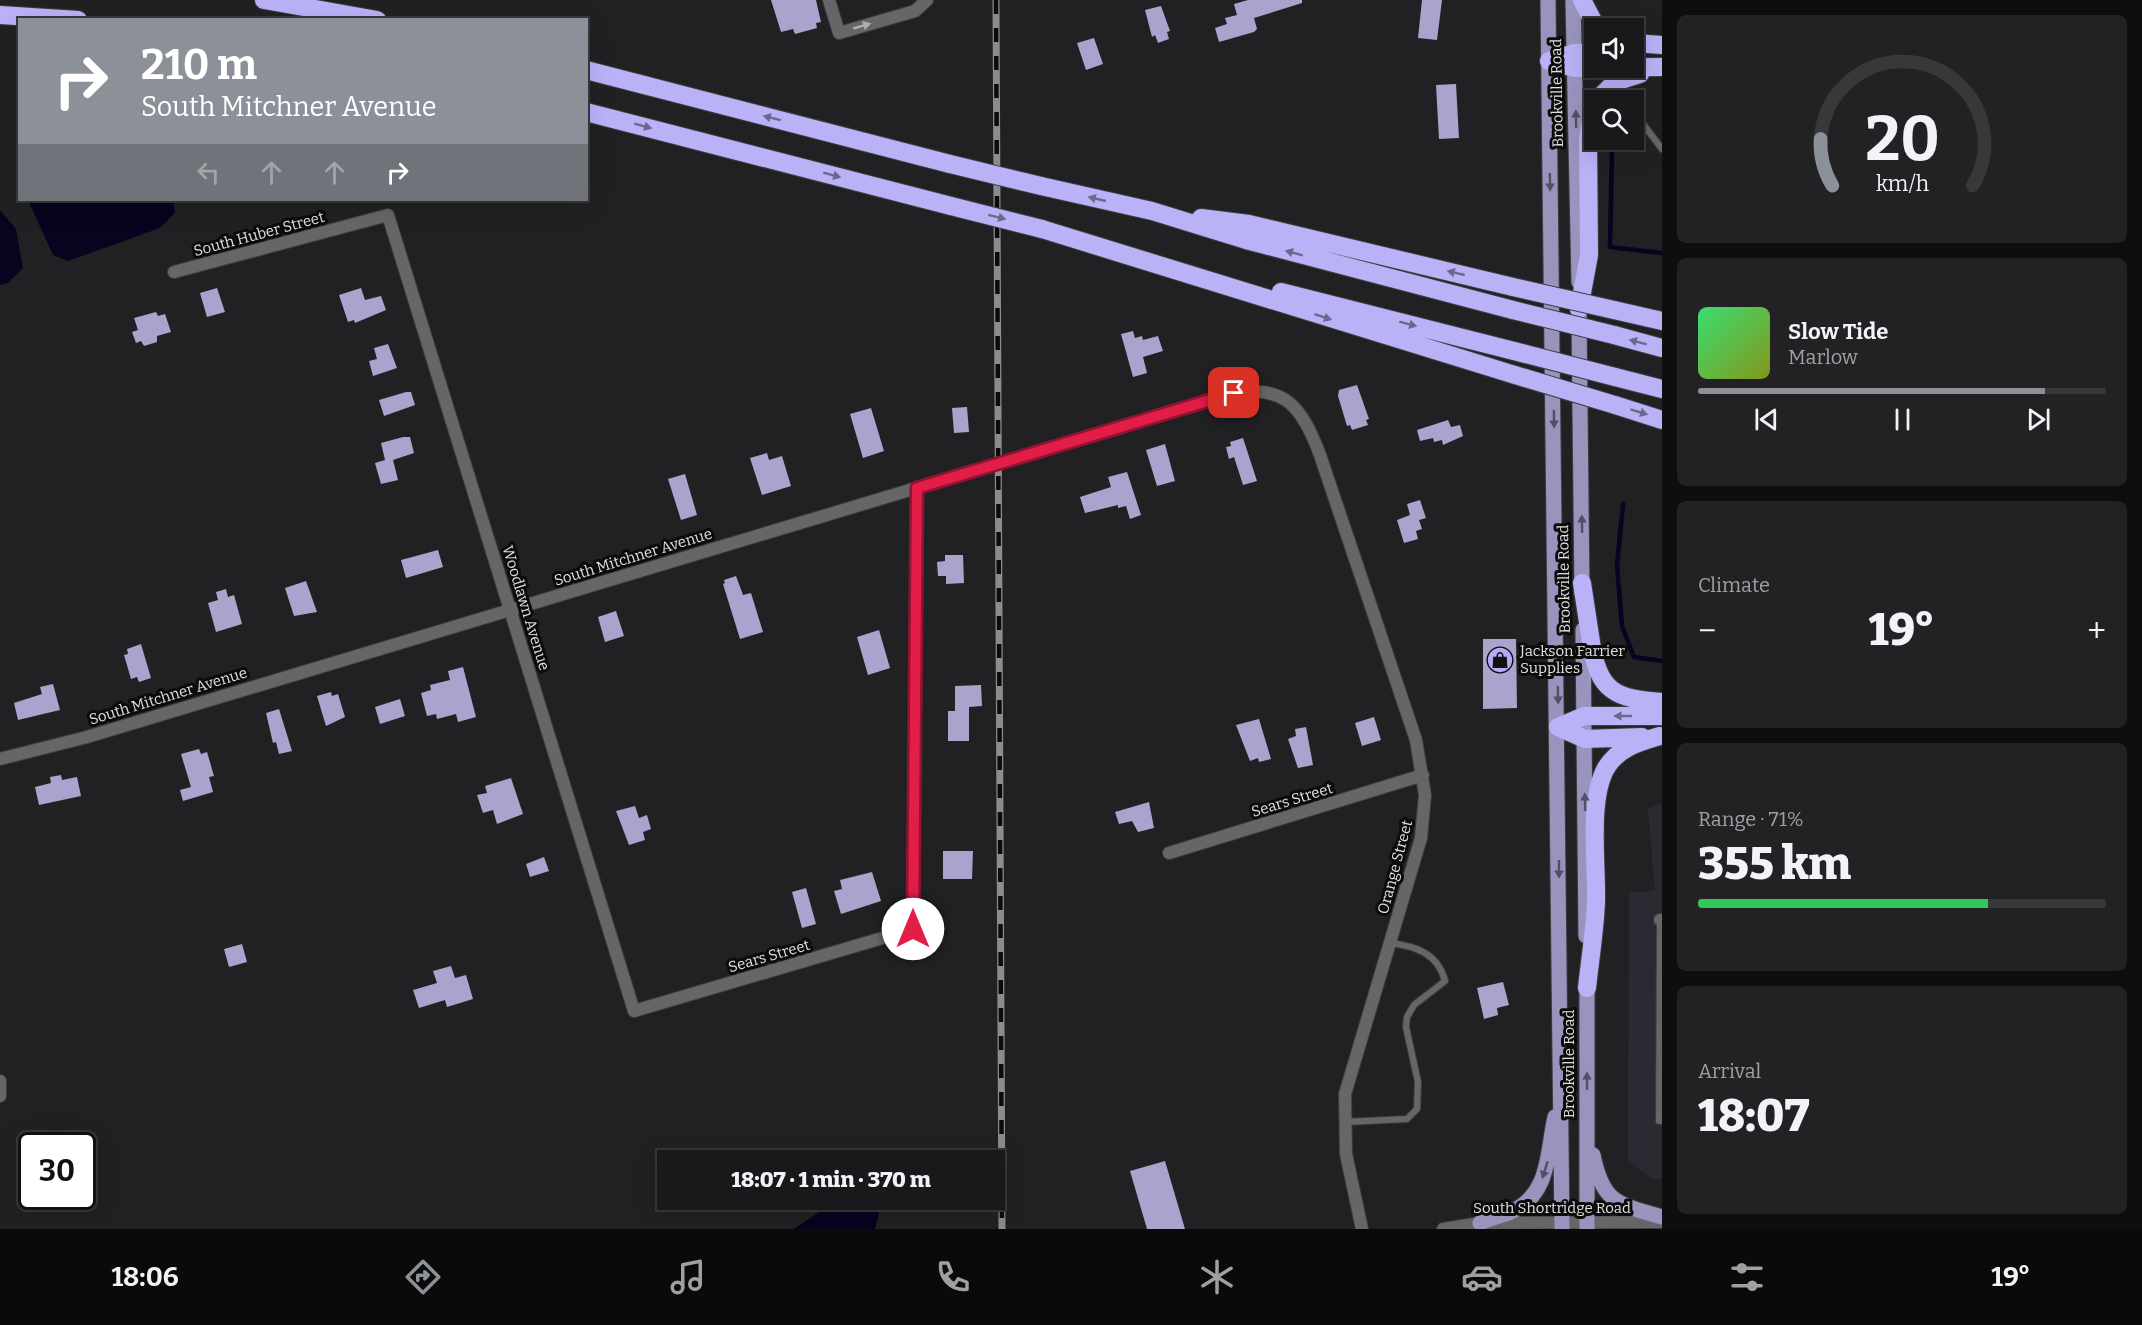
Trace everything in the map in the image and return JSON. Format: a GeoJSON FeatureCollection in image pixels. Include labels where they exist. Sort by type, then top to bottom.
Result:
{"type":"FeatureCollection","features":[{"type":"Feature","properties":{"kind":"highway"},"geometry":{"type":"LineString","coordinates":[[264,0],[366,18]]}},
{"type":"Feature","properties":{"kind":"highway"},"geometry":{"type":"LineString","coordinates":[[1582,0],[1591,18]]}},
{"type":"Feature","properties":{"kind":"highway"},"geometry":{"type":"LineString","coordinates":[[0,15],[47,18]]}},
{"type":"Feature","properties":{"kind":"highway"},"geometry":{"type":"LineString","coordinates":[[1644,44],[1662,47]]}},
{"type":"Feature","properties":{"kind":"highway"},"geometry":{"type":"LineString","coordinates":[[1644,50],[1662,47]]}},
{"type":"Feature","properties":{"kind":"highway"},"geometry":{"type":"LineString","coordinates":[[1574,60],[1584,56]]}},
{"type":"Feature","properties":{"kind":"highway"},"geometry":{"type":"LineString","coordinates":[[1549,61],[1574,60],[1662,69]]}},
{"type":"Feature","properties":{"kind":"highway"},"geometry":{"type":"LineString","coordinates":[[1607,90],[1615,82],[1626,77],[1662,69]]}},
{"type":"Feature","properties":{"kind":"highway"},"geometry":{"type":"LineString","coordinates":[[588,71],[950,164],[1152,212],[1246,240],[1662,348]]}},
{"type":"Feature","properties":{"kind":"highway"},"geometry":{"type":"LineString","coordinates":[[588,113],[1042,229],[1662,420]]}},
{"type":"Feature","properties":{"kind":"highway"},"geometry":{"type":"LineString","coordinates":[[1579,309],[1589,255],[1588,150]]}},
{"type":"Feature","properties":{"kind":"highway"},"geometry":{"type":"LineString","coordinates":[[1152,212],[1249,224],[1662,321]]}},
{"type":"Feature","properties":{"kind":"highway"},"geometry":{"type":"LineString","coordinates":[[1148,260],[1662,389]]}},
{"type":"Feature","properties":{"kind":"highway"},"geometry":{"type":"LineString","coordinates":[[1582,583],[1595,668],[1602,681],[1619,695],[1638,701],[1662,702]]}},
{"type":"Feature","properties":{"kind":"highway"},"geometry":{"type":"LineString","coordinates":[[1558,727],[1584,716],[1662,716]]}},
{"type":"Feature","properties":{"kind":"highway"},"geometry":{"type":"LineString","coordinates":[[1558,727],[1585,739],[1661,736]]}},
{"type":"Feature","properties":{"kind":"highway"},"geometry":{"type":"LineString","coordinates":[[1587,988],[1596,903],[1597,802],[1600,783],[1606,769],[1622,751],[1632,744],[1661,736]]}},
{"type":"Feature","properties":{"kind":"main road","name":"Brookville Road"},"geometry":{"type":"LineString","coordinates":[[1548,0],[1562,1226]]}},
{"type":"Feature","properties":{"kind":"main road","name":"Brookville Road"},"geometry":{"type":"LineString","coordinates":[[1573,0],[1585,739],[1587,1226]]}},
{"type":"Feature","properties":{"kind":"main road"},"geometry":{"type":"LineString","coordinates":[[1486,1226],[1511,1212],[1536,1192],[1549,1160],[1551,1134],[1561,1093]]}},
{"type":"Feature","properties":{"kind":"main road"},"geometry":{"type":"LineString","coordinates":[[1587,1125],[1597,1173],[1609,1195],[1626,1207],[1662,1220]]}},
{"type":"Feature","properties":{"kind":"main road"},"geometry":{"type":"LineString","coordinates":[[1657,1229],[1662,1227]]}},
{"type":"Feature","properties":{"kind":"street"},"geometry":{"type":"LineString","coordinates":[[829,0],[839,33],[915,11],[927,0]]}},
{"type":"Feature","properties":{"kind":"street","name":"South Huber Street"},"geometry":{"type":"LineString","coordinates":[[174,272],[388,215]]}},
{"type":"Feature","properties":{"kind":"street","name":"Woodlawn Avenue"},"geometry":{"type":"LineString","coordinates":[[388,215],[634,1011]]}},
{"type":"Feature","properties":{"kind":"street","name":"South Mitchner Avenue"},"geometry":{"type":"LineString","coordinates":[[0,759],[87,737],[1223,396],[1248,390],[1275,394]]}},
{"type":"Feature","properties":{"kind":"street","name":"Orange Street"},"geometry":{"type":"LineString","coordinates":[[1275,394],[1287,399],[1303,417],[1320,455],[1412,725],[1423,775],[1425,795],[1421,838],[1349,1077],[1344,1122],[1346,1154],[1362,1229]]}},
{"type":"Feature","properties":{"kind":"street","name":"Sears Street"},"geometry":{"type":"LineString","coordinates":[[634,1011],[913,929],[917,488]]}},
{"type":"Feature","properties":{"kind":"street","name":"Sears Street"},"geometry":{"type":"LineString","coordinates":[[1169,853],[1423,775]]}},
{"type":"Feature","properties":{"kind":"street"},"geometry":{"type":"LineString","coordinates":[[0,1081],[0,1096]]}},
{"type":"Feature","properties":{"kind":"street","name":"South Shortridge Road"},"geometry":{"type":"LineString","coordinates":[[1443,1229],[1486,1226],[1587,1226],[1662,1220]]}},
{"type":"Feature","properties":{"kind":"lane"},"geometry":{"type":"LineString","coordinates":[[1615,82],[1620,90]]}},
{"type":"Feature","properties":{"kind":"lane"},"geometry":{"type":"LineString","coordinates":[[1644,125],[1662,149]]}},
{"type":"Feature","properties":{"kind":"lane"},"geometry":{"type":"LineString","coordinates":[[1661,920],[1659,1121],[1662,1121]]}},
{"type":"Feature","properties":{"kind":"lane"},"geometry":{"type":"LineString","coordinates":[[1344,1122],[1407,1119],[1417,1109],[1418,1082],[1406,1027],[1407,1017],[1414,1005],[1444,981],[1442,972],[1431,957],[1413,945],[1390,942]]}},
{"type":"Feature","properties":{"kind":"shaded area"},"geometry":{"type":"Polygon","coordinates":[[[28,201],[173,201],[175,213],[160,228],[68,261],[53,255],[28,201]]]}},
{"type":"Feature","properties":{"kind":"shaded area"},"geometry":{"type":"Polygon","coordinates":[[[0,210],[16,229],[23,268],[8,283],[0,285],[0,210]]]}},
{"type":"Feature","properties":{"kind":"shaded area"},"geometry":{"type":"Polygon","coordinates":[[[1662,803],[1662,1179],[1652,1179],[1628,1161],[1629,892],[1655,891],[1648,808],[1662,803]]]}},
{"type":"Feature","properties":{"kind":"shaded area"},"geometry":{"type":"Polygon","coordinates":[[[822,1210],[877,1210],[879,1214],[875,1229],[794,1229],[822,1210]]]}},
{"type":"Feature","properties":{"kind":"building"},"geometry":{"type":"Polygon","coordinates":[[[771,0],[816,0],[821,22],[816,23],[817,28],[795,34],[793,29],[781,32],[771,0]]]}},
{"type":"Feature","properties":{"kind":"building"},"geometry":{"type":"Polygon","coordinates":[[[1248,0],[1302,0],[1302,3],[1254,18],[1257,29],[1254,32],[1219,42],[1215,28],[1227,24],[1225,18],[1237,15],[1234,4],[1248,0]]]}},
{"type":"Feature","properties":{"kind":"building"},"geometry":{"type":"Polygon","coordinates":[[[1422,0],[1442,0],[1437,40],[1418,38],[1422,0]]]}},
{"type":"Feature","properties":{"kind":"building"},"geometry":{"type":"Polygon","coordinates":[[[1161,6],[1170,31],[1167,32],[1169,39],[1158,43],[1155,35],[1152,37],[1145,10],[1161,6]]]}},
{"type":"Feature","properties":{"kind":"building"},"geometry":{"type":"Polygon","coordinates":[[[1094,38],[1103,64],[1086,70],[1077,43],[1094,38]]]}},
{"type":"Feature","properties":{"kind":"building"},"geometry":{"type":"Polygon","coordinates":[[[1456,84],[1459,138],[1439,139],[1436,85],[1456,84]]]}},
{"type":"Feature","properties":{"kind":"building"},"geometry":{"type":"Polygon","coordinates":[[[217,288],[225,312],[207,317],[200,293],[217,288]]]}},
{"type":"Feature","properties":{"kind":"building"},"geometry":{"type":"Polygon","coordinates":[[[361,288],[365,300],[381,296],[386,310],[355,323],[354,320],[348,322],[339,295],[361,288]]]}},
{"type":"Feature","properties":{"kind":"building"},"geometry":{"type":"Polygon","coordinates":[[[156,312],[158,316],[165,314],[171,332],[157,336],[157,342],[144,346],[141,341],[136,343],[132,332],[138,330],[134,318],[156,312]]]}},
{"type":"Feature","properties":{"kind":"building"},"geometry":{"type":"Polygon","coordinates":[[[1133,331],[1135,338],[1142,336],[1143,340],[1158,336],[1163,351],[1143,357],[1147,373],[1133,377],[1121,334],[1133,331]]]}},
{"type":"Feature","properties":{"kind":"building"},"geometry":{"type":"Polygon","coordinates":[[[388,344],[397,368],[373,376],[369,361],[377,359],[374,348],[388,344]]]}},
{"type":"Feature","properties":{"kind":"building"},"geometry":{"type":"Polygon","coordinates":[[[1357,385],[1369,419],[1366,420],[1368,425],[1352,430],[1350,425],[1347,426],[1338,396],[1339,390],[1357,385]]]}},
{"type":"Feature","properties":{"kind":"building"},"geometry":{"type":"Polygon","coordinates":[[[411,392],[415,405],[384,416],[379,400],[411,392]]]}},
{"type":"Feature","properties":{"kind":"building"},"geometry":{"type":"Polygon","coordinates":[[[967,407],[969,432],[954,433],[952,408],[967,407]]]}},
{"type":"Feature","properties":{"kind":"building"},"geometry":{"type":"Polygon","coordinates":[[[871,408],[884,451],[863,458],[850,414],[871,408]]]}},
{"type":"Feature","properties":{"kind":"building"},"geometry":{"type":"Polygon","coordinates":[[[1448,420],[1451,427],[1460,425],[1463,436],[1443,445],[1442,440],[1434,442],[1433,438],[1420,441],[1417,430],[1448,420]]]}},
{"type":"Feature","properties":{"kind":"building"},"geometry":{"type":"Polygon","coordinates":[[[410,437],[414,453],[393,460],[398,480],[381,484],[375,463],[385,460],[381,443],[410,437]]]}},
{"type":"Feature","properties":{"kind":"building"},"geometry":{"type":"Polygon","coordinates":[[[1243,438],[1257,481],[1243,485],[1234,457],[1229,459],[1226,447],[1231,446],[1230,442],[1243,438]]]}},
{"type":"Feature","properties":{"kind":"building"},"geometry":{"type":"Polygon","coordinates":[[[1165,444],[1175,481],[1157,486],[1146,450],[1165,444]]]}},
{"type":"Feature","properties":{"kind":"building"},"geometry":{"type":"Polygon","coordinates":[[[767,453],[769,460],[782,456],[791,486],[762,495],[750,458],[767,453]]]}},
{"type":"Feature","properties":{"kind":"building"},"geometry":{"type":"Polygon","coordinates":[[[1127,472],[1141,515],[1130,519],[1126,506],[1118,508],[1118,505],[1085,513],[1080,497],[1111,487],[1108,477],[1127,472]]]}},
{"type":"Feature","properties":{"kind":"building"},"geometry":{"type":"Polygon","coordinates":[[[685,474],[697,515],[681,520],[668,479],[685,474]]]}},
{"type":"Feature","properties":{"kind":"building"},"geometry":{"type":"Polygon","coordinates":[[[1420,500],[1426,518],[1419,520],[1422,529],[1416,531],[1418,539],[1404,543],[1397,520],[1410,515],[1407,504],[1420,500]]]}},
{"type":"Feature","properties":{"kind":"building"},"geometry":{"type":"Polygon","coordinates":[[[438,550],[443,567],[406,578],[401,560],[438,550]]]}},
{"type":"Feature","properties":{"kind":"building"},"geometry":{"type":"Polygon","coordinates":[[[945,555],[963,555],[964,583],[946,584],[946,576],[938,576],[937,562],[945,561],[945,555]]]}},
{"type":"Feature","properties":{"kind":"building"},"geometry":{"type":"Polygon","coordinates":[[[736,576],[743,595],[751,593],[763,632],[740,639],[723,584],[724,580],[736,576]]]}},
{"type":"Feature","properties":{"kind":"building"},"geometry":{"type":"Polygon","coordinates":[[[306,581],[317,612],[294,616],[285,588],[306,581]]]}},
{"type":"Feature","properties":{"kind":"building"},"geometry":{"type":"Polygon","coordinates":[[[226,589],[228,597],[234,595],[242,624],[216,632],[208,603],[218,600],[216,592],[226,589]]]}},
{"type":"Feature","properties":{"kind":"building"},"geometry":{"type":"Polygon","coordinates":[[[616,611],[624,636],[605,642],[598,617],[616,611]]]}},
{"type":"Feature","properties":{"kind":"building"},"geometry":{"type":"Polygon","coordinates":[[[879,630],[890,668],[868,675],[857,637],[879,630]]]}},
{"type":"Feature","properties":{"kind":"building","name":"Jackson Farrier Supplies"},"geometry":{"type":"Polygon","coordinates":[[[1483,639],[1516,639],[1517,708],[1483,709],[1483,639]]]}},
{"type":"Feature","properties":{"kind":"building"},"geometry":{"type":"Polygon","coordinates":[[[141,644],[151,678],[139,682],[137,677],[131,679],[124,655],[128,654],[127,649],[141,644]]]}},
{"type":"Feature","properties":{"kind":"building"},"geometry":{"type":"Polygon","coordinates":[[[463,667],[476,717],[458,722],[456,714],[437,719],[436,714],[427,716],[421,693],[431,690],[430,685],[450,680],[448,671],[463,667]]]}},
{"type":"Feature","properties":{"kind":"building"},"geometry":{"type":"Polygon","coordinates":[[[53,684],[60,710],[18,720],[14,703],[42,694],[40,687],[53,684]]]}},
{"type":"Feature","properties":{"kind":"building"},"geometry":{"type":"Polygon","coordinates":[[[981,685],[982,706],[969,707],[969,741],[948,741],[948,711],[955,711],[955,686],[981,685]]]}},
{"type":"Feature","properties":{"kind":"building"},"geometry":{"type":"Polygon","coordinates":[[[331,692],[332,696],[338,694],[345,717],[326,726],[317,696],[331,692]]]}},
{"type":"Feature","properties":{"kind":"building"},"geometry":{"type":"Polygon","coordinates":[[[400,699],[405,716],[380,724],[375,707],[400,699]]]}},
{"type":"Feature","properties":{"kind":"building"},"geometry":{"type":"Polygon","coordinates":[[[279,709],[292,751],[279,754],[276,742],[273,743],[266,713],[279,709]]]}},
{"type":"Feature","properties":{"kind":"building"},"geometry":{"type":"Polygon","coordinates":[[[1374,717],[1381,740],[1362,746],[1355,723],[1374,717]]]}},
{"type":"Feature","properties":{"kind":"building"},"geometry":{"type":"Polygon","coordinates":[[[1259,719],[1271,759],[1259,762],[1258,758],[1250,761],[1236,725],[1259,719]]]}},
{"type":"Feature","properties":{"kind":"building"},"geometry":{"type":"Polygon","coordinates":[[[1306,727],[1313,765],[1298,768],[1288,739],[1296,736],[1295,729],[1306,727]]]}},
{"type":"Feature","properties":{"kind":"building"},"geometry":{"type":"Polygon","coordinates":[[[199,749],[201,754],[207,752],[214,776],[209,777],[213,792],[183,801],[180,790],[191,787],[181,754],[199,749]]]}},
{"type":"Feature","properties":{"kind":"building"},"geometry":{"type":"Polygon","coordinates":[[[61,775],[62,780],[77,777],[81,796],[39,805],[35,787],[51,783],[50,777],[61,775]]]}},
{"type":"Feature","properties":{"kind":"building"},"geometry":{"type":"Polygon","coordinates":[[[511,778],[523,814],[497,824],[493,810],[483,813],[477,795],[487,793],[485,786],[511,778]]]}},
{"type":"Feature","properties":{"kind":"building"},"geometry":{"type":"Polygon","coordinates":[[[1149,802],[1154,828],[1138,832],[1132,821],[1119,824],[1115,812],[1149,802]]]}},
{"type":"Feature","properties":{"kind":"building"},"geometry":{"type":"Polygon","coordinates":[[[635,806],[639,818],[647,815],[651,829],[643,832],[645,840],[629,845],[616,811],[635,806]]]}},
{"type":"Feature","properties":{"kind":"building"},"geometry":{"type":"Polygon","coordinates":[[[943,851],[973,851],[972,879],[943,879],[943,851]]]}},
{"type":"Feature","properties":{"kind":"building"},"geometry":{"type":"Polygon","coordinates":[[[544,857],[549,871],[530,877],[526,864],[544,857]]]}},
{"type":"Feature","properties":{"kind":"building"},"geometry":{"type":"Polygon","coordinates":[[[872,872],[881,901],[841,914],[834,891],[842,889],[840,880],[872,872]]]}},
{"type":"Feature","properties":{"kind":"building"},"geometry":{"type":"Polygon","coordinates":[[[806,888],[816,924],[802,928],[792,892],[806,888]]]}},
{"type":"Feature","properties":{"kind":"building"},"geometry":{"type":"Polygon","coordinates":[[[242,944],[247,962],[229,967],[224,949],[242,944]]]}},
{"type":"Feature","properties":{"kind":"building"},"geometry":{"type":"Polygon","coordinates":[[[451,966],[455,978],[466,975],[473,999],[447,1007],[445,1000],[419,1008],[413,990],[437,983],[433,971],[451,966]]]}},
{"type":"Feature","properties":{"kind":"building"},"geometry":{"type":"Polygon","coordinates":[[[1503,982],[1509,1005],[1497,1008],[1498,1015],[1484,1019],[1477,988],[1503,982]]]}},
{"type":"Feature","properties":{"kind":"building"},"geometry":{"type":"Polygon","coordinates":[[[1165,1161],[1185,1229],[1147,1229],[1130,1171],[1165,1161]]]}},
{"type":"Feature","properties":{"kind":"waterway"},"geometry":{"type":"LineString","coordinates":[[1612,150],[1610,247],[1662,253]]}},
{"type":"Feature","properties":{"kind":"waterway"},"geometry":{"type":"LineString","coordinates":[[1623,504],[1617,566],[1622,626],[1634,657],[1662,661]]}},
{"type":"Feature","properties":{"kind":"railway"},"geometry":{"type":"LineString","coordinates":[[996,0],[1002,1229]]}},
{"type":"Feature","properties":{"kind":"place","name":"Jackson Farrier Supplies"},"geometry":{"type":"Point","coordinates":[1500,660]}},
{"type":"Feature","properties":{"kind":"route"},"geometry":{"type":"LineString","coordinates":[[913,929],[917,488],[1234,393]]}}]}
